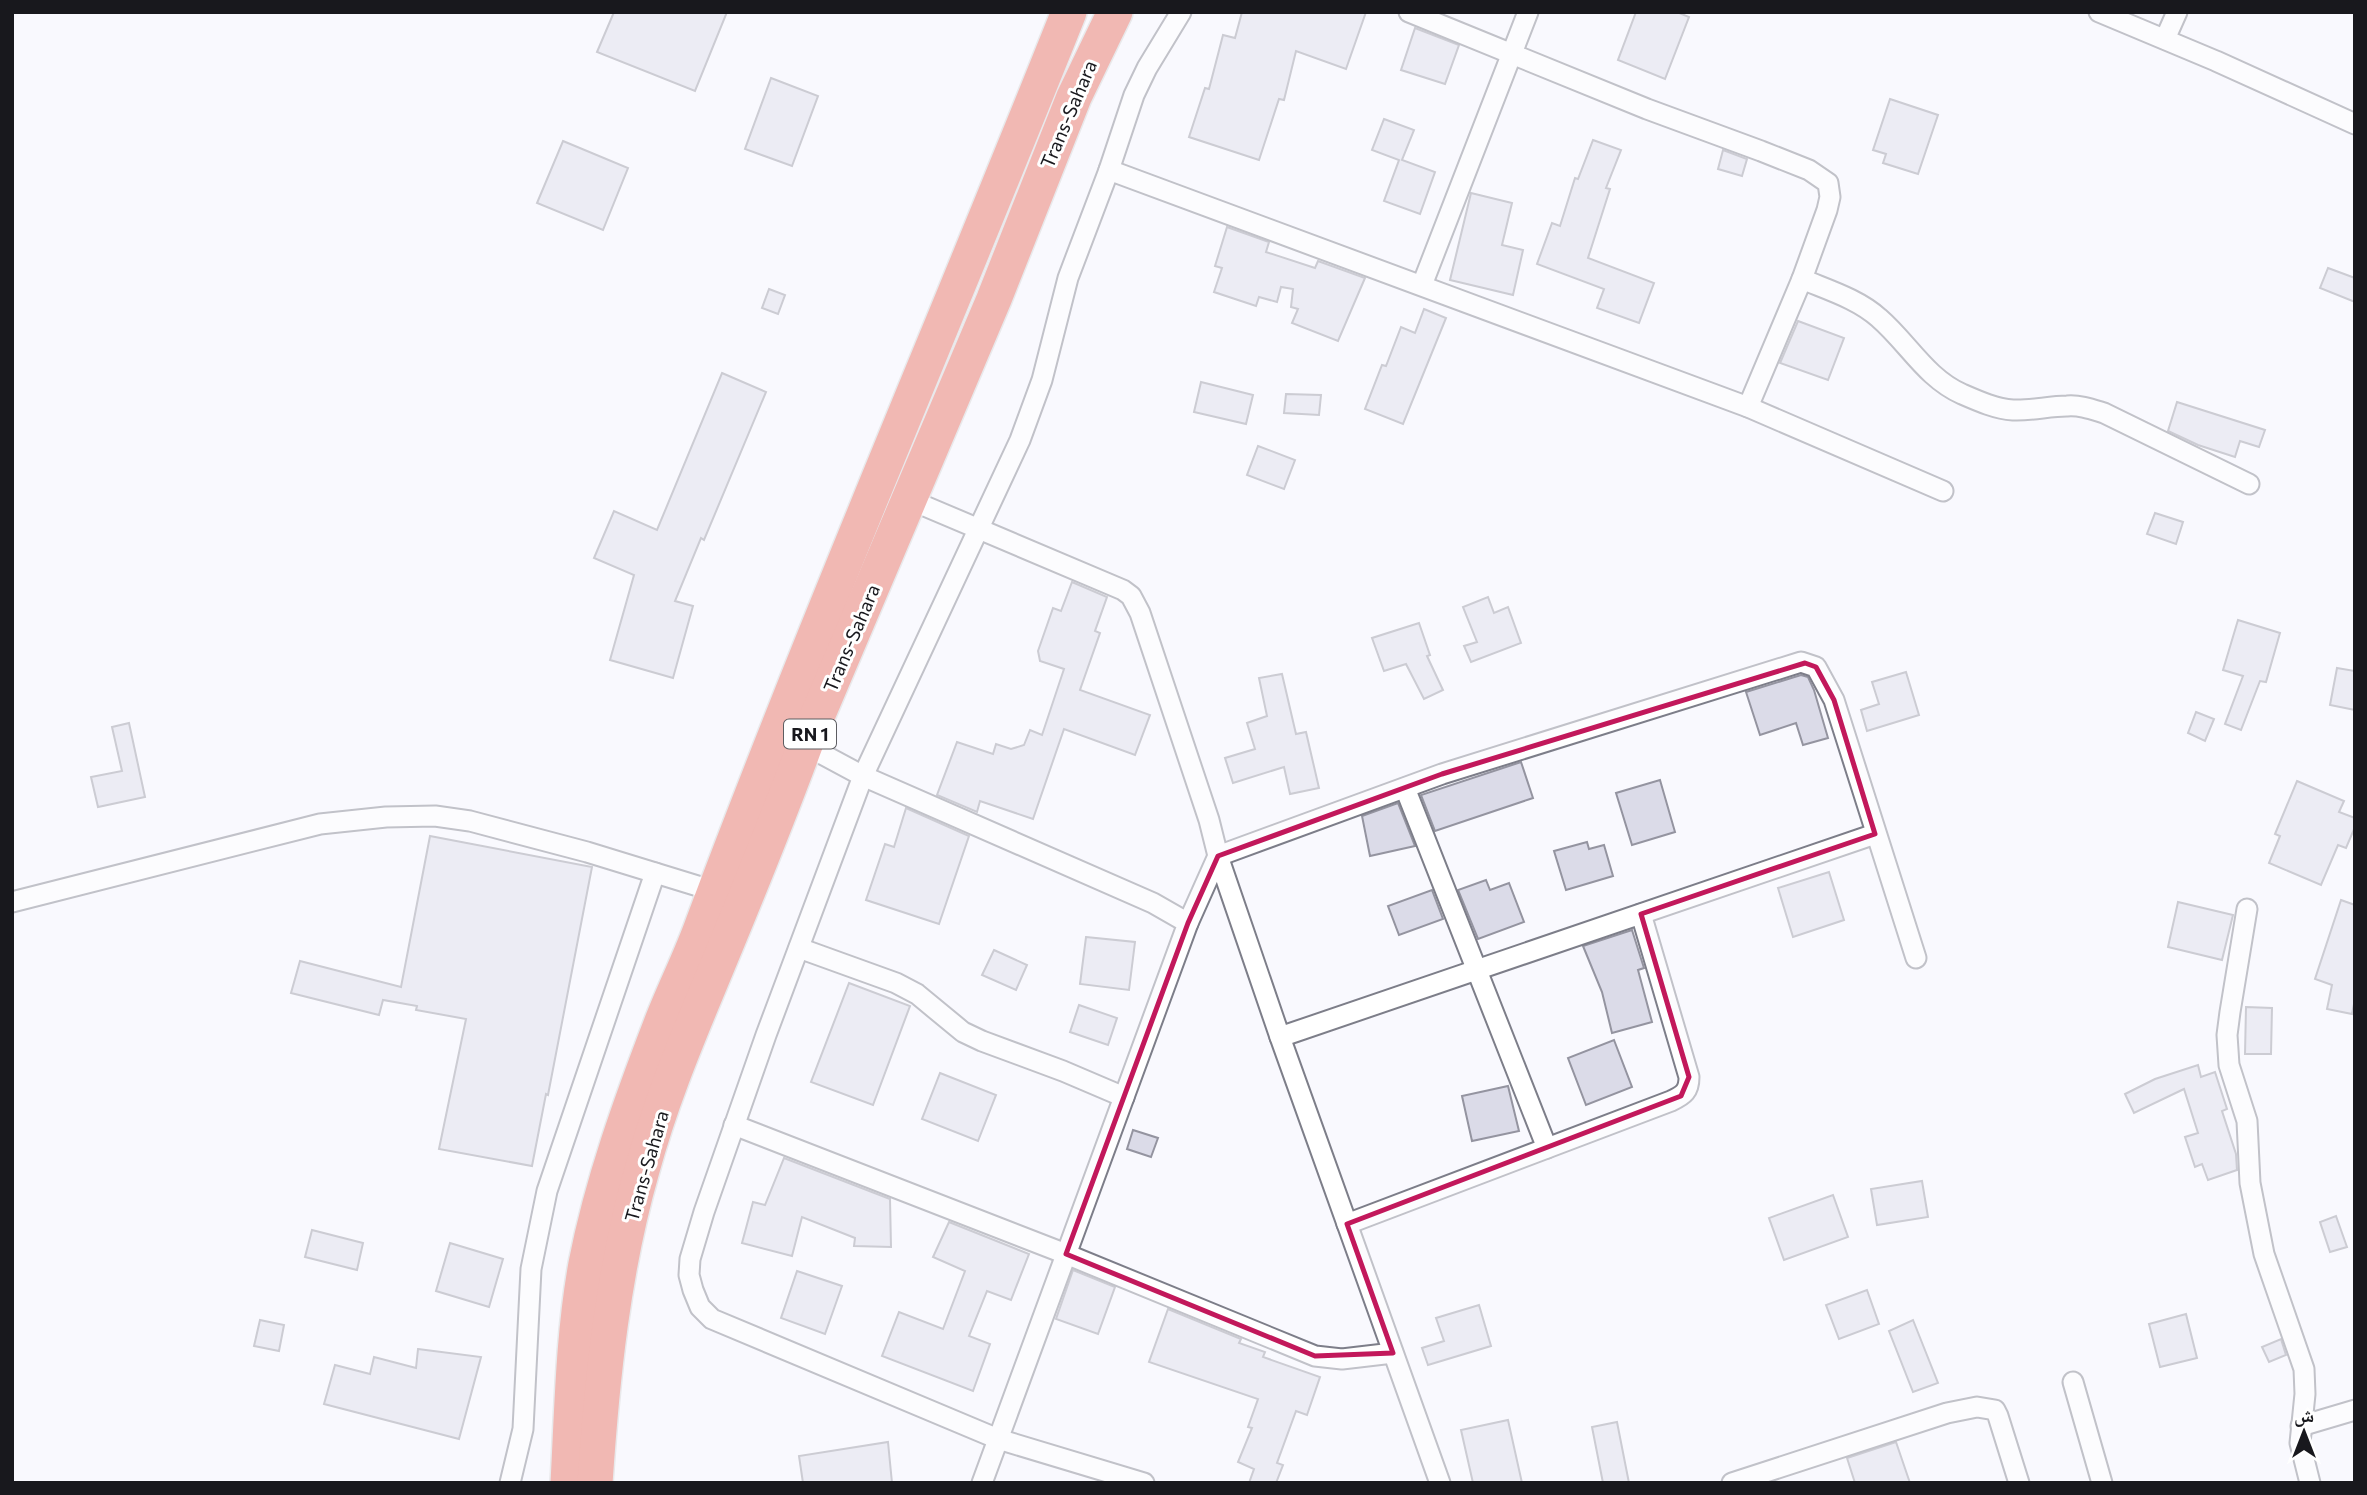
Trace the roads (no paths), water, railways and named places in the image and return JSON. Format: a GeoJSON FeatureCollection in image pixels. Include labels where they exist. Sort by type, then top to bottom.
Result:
{"type":"FeatureCollection","features":[{"type":"Feature","properties":{"kind":"highway","name":"Trans-Sahara"},"geometry":{"type":"LineString","coordinates":[[568,1483],[578,1334],[586,1266],[617,1148],[661,1024],[796,682],[1069,12]]}},
{"type":"Feature","properties":{"kind":"highway","name":"Trans-Sahara"},"geometry":{"type":"LineString","coordinates":[[596,1483],[599,1420],[618,1275],[641,1171],[684,1045],[781,811],[805,745],[994,299],[1074,97],[1115,12]]}},
{"type":"Feature","properties":{"kind":"street"},"geometry":{"type":"LineString","coordinates":[[1144,1483],[998,1439],[712,1319],[700,1307],[689,1275],[690,1259],[704,1212],[734,1125],[863,776],[1020,440],[1042,380],[1068,278],[1109,170],[1134,94],[1181,12]]}},
{"type":"Feature","properties":{"kind":"street"},"geometry":{"type":"LineString","coordinates":[[1409,12],[1647,109],[1809,170],[1828,183],[1830,197],[1802,279],[1748,407]]}},
{"type":"Feature","properties":{"kind":"street"},"geometry":{"type":"LineString","coordinates":[[1422,285],[1528,12]]}},
{"type":"Feature","properties":{"kind":"street"},"geometry":{"type":"LineString","coordinates":[[2099,12],[2355,124]]}},
{"type":"Feature","properties":{"kind":"street"},"geometry":{"type":"LineString","coordinates":[[2165,39],[2177,12]]}},
{"type":"Feature","properties":{"kind":"street"},"geometry":{"type":"LineString","coordinates":[[1109,170],[1748,407],[1943,491]]}},
{"type":"Feature","properties":{"kind":"street"},"geometry":{"type":"LineString","coordinates":[[1802,279],[1861,305],[1877,316],[1926,369],[1959,392],[1992,406],[2010,410],[2026,411],[2065,405],[2081,406],[2104,413],[2249,484]]}},
{"type":"Feature","properties":{"kind":"street"},"geometry":{"type":"LineString","coordinates":[[908,499],[1124,590],[1131,596],[1140,613],[1166,688],[1218,856],[1280,1037],[1440,1483]]}},
{"type":"Feature","properties":{"kind":"street"},"geometry":{"type":"LineString","coordinates":[[982,1483],[1188,923],[1218,856],[1405,788],[1566,734],[1805,663],[1816,667],[1834,700],[1916,958]]}},
{"type":"Feature","properties":{"kind":"street"},"geometry":{"type":"LineString","coordinates":[[805,745],[863,776],[1153,903],[1188,923]]}},
{"type":"Feature","properties":{"kind":"street"},"geometry":{"type":"LineString","coordinates":[[1405,788],[1547,1148]]}},
{"type":"Feature","properties":{"kind":"street"},"geometry":{"type":"LineString","coordinates":[[12,902],[320,824],[386,817],[435,816],[470,821],[715,891]]}},
{"type":"Feature","properties":{"kind":"street"},"geometry":{"type":"LineString","coordinates":[[1280,1037],[1875,834]]}},
{"type":"Feature","properties":{"kind":"street"},"geometry":{"type":"LineString","coordinates":[[510,1483],[523,1429],[531,1269],[547,1191],[655,873]]}},
{"type":"Feature","properties":{"kind":"street"},"geometry":{"type":"LineString","coordinates":[[2247,909],[2227,1035],[2229,1065],[2247,1121],[2250,1184],[2264,1254],[2304,1369],[2302,1454],[2310,1483]]}},
{"type":"Feature","properties":{"kind":"street"},"geometry":{"type":"LineString","coordinates":[[1347,1224],[1681,1096],[1689,1087],[1689,1077],[1641,914]]}},
{"type":"Feature","properties":{"kind":"street"},"geometry":{"type":"LineString","coordinates":[[799,948],[896,983],[934,1006],[963,1032],[1124,1097]]}},
{"type":"Feature","properties":{"kind":"street"},"geometry":{"type":"LineString","coordinates":[[734,1125],[1315,1356],[1342,1359],[1393,1353]]}},
{"type":"Feature","properties":{"kind":"street"},"geometry":{"type":"LineString","coordinates":[[2073,1382],[2102,1483]]}},
{"type":"Feature","properties":{"kind":"street"},"geometry":{"type":"LineString","coordinates":[[1732,1483],[1947,1413],[1977,1407],[1995,1410],[2019,1483]]}},
{"type":"Feature","properties":{"kind":"street"},"geometry":{"type":"LineString","coordinates":[[2301,1426],[2355,1410]]}}]}
